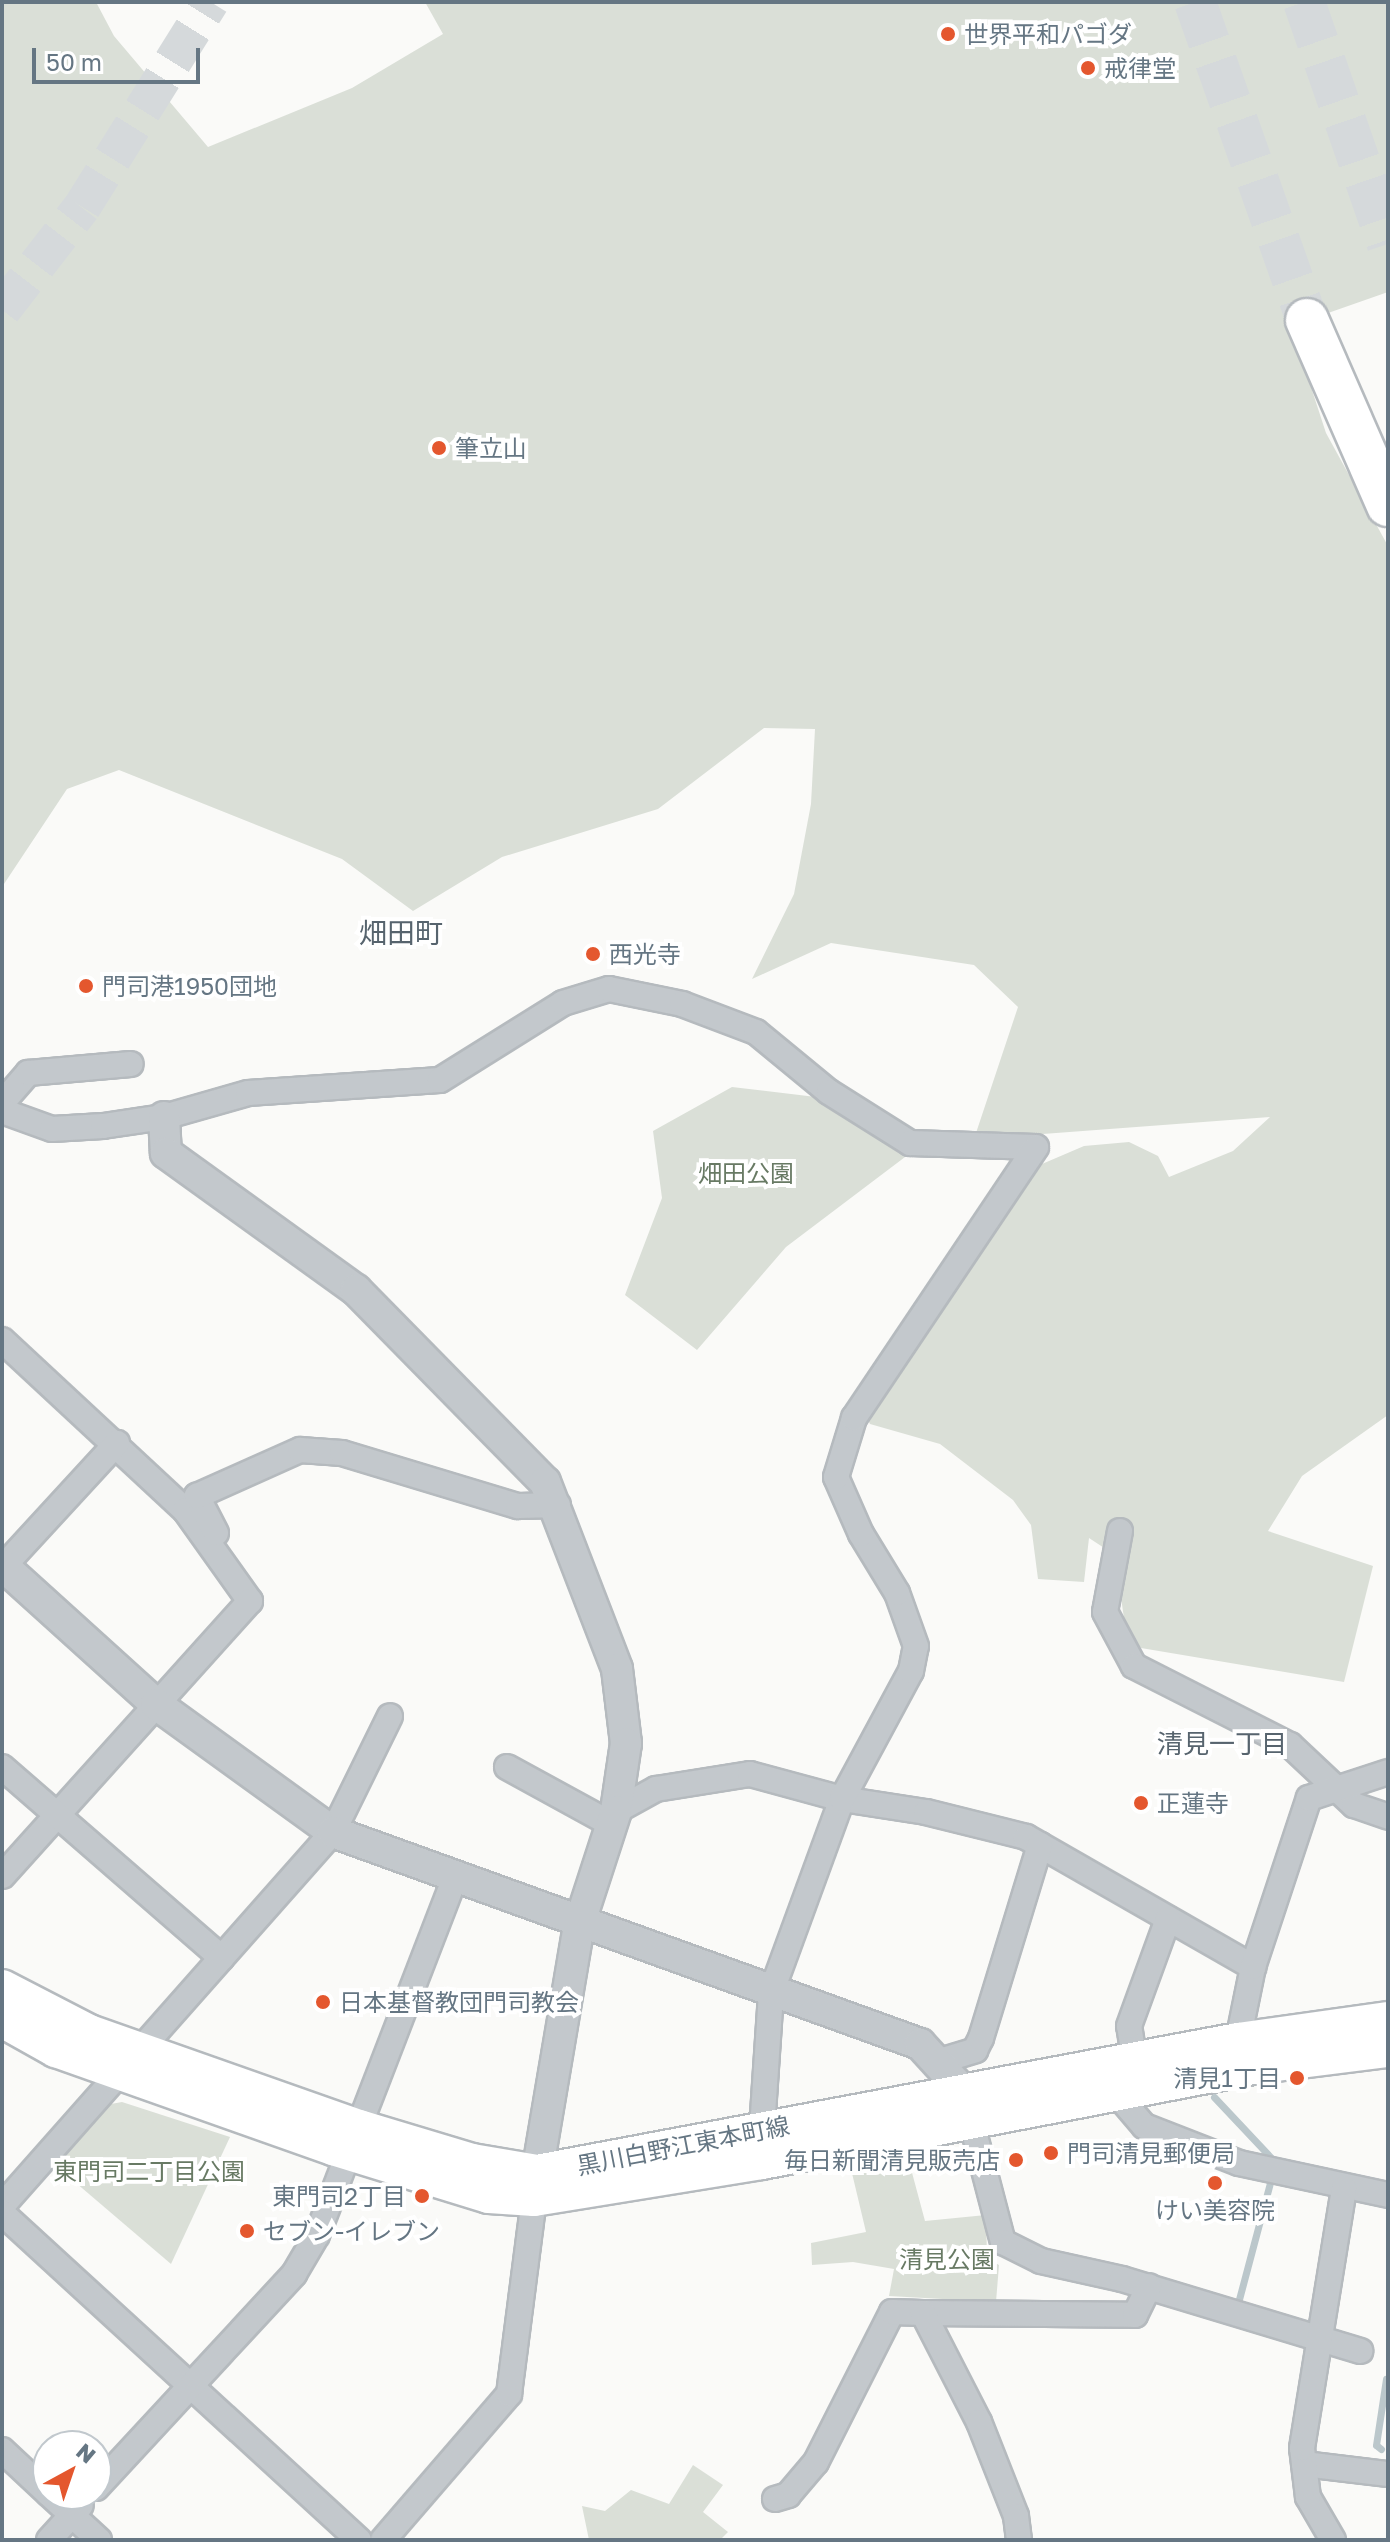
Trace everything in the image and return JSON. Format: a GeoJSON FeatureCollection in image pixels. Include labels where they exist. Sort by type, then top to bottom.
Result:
{"type":"FeatureCollection","features":[{"type":"Feature","properties":{"kind":"highway"},"geometry":{"type":"LineString","coordinates":[[1307,320],[1388,505]]}},
{"type":"Feature","properties":{"kind":"main road","name":"黒川白野江東本町線"},"geometry":{"type":"LineString","coordinates":[[2,1988],[132,2061],[354,2140],[489,2195],[1125,2078],[1388,2049]]}},
{"type":"Feature","properties":{"kind":"main road","name":"黒川白野江東本町線"},"geometry":{"type":"LineString","coordinates":[[2,2019],[56,2049],[132,2061]]}},
{"type":"Feature","properties":{"kind":"main road","name":"黒川白野江東本町線"},"geometry":{"type":"LineString","coordinates":[[1125,2078],[1238,2041],[1388,2020]]}},
{"type":"Feature","properties":{"kind":"street"},"geometry":{"type":"LineString","coordinates":[[2,1111],[52,1129],[164,1117],[248,1093],[440,1080],[563,1003],[609,989],[670,1000],[756,1032],[829,1092],[910,1143],[1036,1147],[854,1418],[836,1477],[861,1534],[897,1593],[916,1646],[911,1671],[842,1799],[771,1993],[761,2146]]}},
{"type":"Feature","properties":{"kind":"street"},"geometry":{"type":"LineString","coordinates":[[2,1103],[28,1073],[131,1064]]}},
{"type":"Feature","properties":{"kind":"street"},"geometry":{"type":"LineString","coordinates":[[164,1117],[166,1153],[356,1290],[545,1482],[558,1505],[617,1669],[626,1743],[614,1818],[579,1925],[536,2185],[509,2394],[383,2540]]}},
{"type":"Feature","properties":{"kind":"street"},"geometry":{"type":"LineString","coordinates":[[2,1340],[117,1443],[185,1510],[250,1601],[2,1876]]}},
{"type":"Feature","properties":{"kind":"street"},"geometry":{"type":"LineString","coordinates":[[117,1443],[2,1566],[156,1704],[333,1832],[454,1880],[920,2044],[940,2061],[967,2105],[1003,2242],[1041,2261],[1149,2286],[1360,2351]]}},
{"type":"Feature","properties":{"kind":"street"},"geometry":{"type":"LineString","coordinates":[[220,1563],[216,1533],[197,1496],[300,1450],[342,1453],[518,1506],[558,1505]]}},
{"type":"Feature","properties":{"kind":"street"},"geometry":{"type":"LineString","coordinates":[[1120,1531],[1105,1612],[1134,1666],[1290,1745],[1354,1805],[1388,1817]]}},
{"type":"Feature","properties":{"kind":"street"},"geometry":{"type":"LineString","coordinates":[[2,2206],[333,1832],[390,1716]]}},
{"type":"Feature","properties":{"kind":"street"},"geometry":{"type":"LineString","coordinates":[[2,1767],[222,1958]]}},
{"type":"Feature","properties":{"kind":"street"},"geometry":{"type":"LineString","coordinates":[[507,1767],[614,1818]]}},
{"type":"Feature","properties":{"kind":"street"},"geometry":{"type":"LineString","coordinates":[[1238,2041],[1253,1967],[1309,1798],[1334,1787],[1388,1772]]}},
{"type":"Feature","properties":{"kind":"street"},"geometry":{"type":"LineString","coordinates":[[614,1818],[656,1789],[750,1774],[842,1799],[926,1812],[1040,1845],[1253,1967]]}},
{"type":"Feature","properties":{"kind":"street"},"geometry":{"type":"LineString","coordinates":[[940,2061],[975,2050],[981,2038],[1040,1845]]}},
{"type":"Feature","properties":{"kind":"street"},"geometry":{"type":"LineString","coordinates":[[112,2471],[294,2274],[317,2235],[454,1880]]}},
{"type":"Feature","properties":{"kind":"street"},"geometry":{"type":"LineString","coordinates":[[1168,1919],[1129,2026],[1125,2078],[1144,2126],[1239,2163],[1388,2195]]}},
{"type":"Feature","properties":{"kind":"street"},"geometry":{"type":"LineString","coordinates":[[1333,2540],[1308,2497],[1302,2448],[1344,2188]]}},
{"type":"Feature","properties":{"kind":"street"},"geometry":{"type":"LineString","coordinates":[[2,2213],[359,2540]]}},
{"type":"Feature","properties":{"kind":"street"},"geometry":{"type":"LineString","coordinates":[[775,2499],[788,2495],[816,2462],[892,2312],[1135,2315],[1149,2286]]}},
{"type":"Feature","properties":{"kind":"street"},"geometry":{"type":"LineString","coordinates":[[923,2313],[979,2422],[1016,2516],[1019,2540]]}},
{"type":"Feature","properties":{"kind":"street"},"geometry":{"type":"LineString","coordinates":[[2,2450],[32,2479]]}},
{"type":"Feature","properties":{"kind":"street"},"geometry":{"type":"LineString","coordinates":[[1304,2464],[1388,2474]]}},
{"type":"Feature","properties":{"kind":"street"},"geometry":{"type":"LineString","coordinates":[[66,2510],[99,2540]]}},
{"type":"Feature","properties":{"kind":"street"},"geometry":{"type":"LineString","coordinates":[[49,2540],[76,2510]]}},
{"type":"Feature","properties":{"kind":"green space"},"geometry":{"type":"Polygon","coordinates":[[[2,2],[96,2],[114,36],[208,147],[352,88],[443,34],[425,2],[1388,2],[1388,292],[1291,326],[1326,433],[1388,546],[1388,1415],[1302,1476],[1268,1531],[1373,1566],[1344,1682],[1141,1648],[1126,1632],[1118,1577],[1124,1561],[1089,1538],[1084,1582],[1038,1579],[1031,1525],[1013,1500],[940,1444],[870,1424],[866,1416],[1035,1167],[1084,1146],[1129,1142],[1158,1156],[1169,1177],[1233,1151],[1270,1117],[974,1139],[1018,1007],[974,965],[831,943],[752,979],[794,894],[811,804],[815,729],[764,728],[658,809],[502,857],[413,911],[342,859],[119,770],[67,789],[2,887],[2,2]]]}},
{"type":"Feature","properties":{"kind":"green space","name":"畑田公園"},"geometry":{"type":"Polygon","coordinates":[[[732,1087],[816,1097],[909,1154],[786,1247],[697,1350],[625,1295],[662,1198],[653,1131],[732,1087]]]}},
{"type":"Feature","properties":{"kind":"green space","name":"東門司二丁目公園"},"geometry":{"type":"Polygon","coordinates":[[[122,2102],[230,2137],[171,2264],[55,2165],[111,2104],[122,2102]]]}},
{"type":"Feature","properties":{"kind":"green space","name":"清見公園"},"geometry":{"type":"Polygon","coordinates":[[[907,2154],[925,2221],[986,2215],[987,2258],[999,2265],[996,2302],[889,2296],[894,2269],[853,2262],[812,2265],[811,2243],[866,2232],[851,2169],[907,2154]]]}},
{"type":"Feature","properties":{"kind":"green space"},"geometry":{"type":"Polygon","coordinates":[[[693,2465],[723,2485],[703,2512],[728,2532],[720,2540],[589,2540],[582,2506],[605,2511],[631,2490],[669,2504],[693,2465]]]}},
{"type":"Feature","properties":{"kind":"waterway"},"geometry":{"type":"LineString","coordinates":[[1214,2097],[1276,2163]]}},
{"type":"Feature","properties":{"kind":"waterway"},"geometry":{"type":"LineString","coordinates":[[1238,2303],[1270,2183]]}},
{"type":"Feature","properties":{"kind":"waterway"},"geometry":{"type":"LineString","coordinates":[[1381,2449],[1376,2445],[1386,2379]]}},
{"type":"Feature","properties":{"kind":"tunnel"},"geometry":{"type":"LineString","coordinates":[[2,310],[82,207],[210,2]]}},
{"type":"Feature","properties":{"kind":"tunnel"},"geometry":{"type":"LineString","coordinates":[[1195,2],[1307,320]]}},
{"type":"Feature","properties":{"kind":"tunnel"},"geometry":{"type":"LineString","coordinates":[[1304,2],[1388,244]]}},
{"type":"Feature","properties":{"kind":"place","name":"世界平和パゴダ"},"geometry":{"type":"Point","coordinates":[948,34]}},
{"type":"Feature","properties":{"kind":"place","name":"戒律堂"},"geometry":{"type":"Point","coordinates":[1088,68]}},
{"type":"Feature","properties":{"kind":"place","name":"筆立山"},"geometry":{"type":"Point","coordinates":[439,448]}},
{"type":"Feature","properties":{"kind":"place","name":"西光寺"},"geometry":{"type":"Point","coordinates":[593,954]}},
{"type":"Feature","properties":{"kind":"place","name":"門司港1950団地"},"geometry":{"type":"Point","coordinates":[86,986]}},
{"type":"Feature","properties":{"kind":"place","name":"正蓮寺"},"geometry":{"type":"Point","coordinates":[1141,1803]}},
{"type":"Feature","properties":{"kind":"place","name":"日本基督教団門司教会"},"geometry":{"type":"Point","coordinates":[323,2002]}},
{"type":"Feature","properties":{"kind":"place","name":"清見1丁目"},"geometry":{"type":"Point","coordinates":[1297,2078]}},
{"type":"Feature","properties":{"kind":"place","name":"門司清見郵便局"},"geometry":{"type":"Point","coordinates":[1051,2153]}},
{"type":"Feature","properties":{"kind":"place","name":"毎日新聞清見販売店"},"geometry":{"type":"Point","coordinates":[1016,2160]}},
{"type":"Feature","properties":{"kind":"place","name":"けい美容院"},"geometry":{"type":"Point","coordinates":[1215,2183]}},
{"type":"Feature","properties":{"kind":"place","name":"東門司2丁目"},"geometry":{"type":"Point","coordinates":[422,2196]}},
{"type":"Feature","properties":{"kind":"place","name":"セブン-イレブン"},"geometry":{"type":"Point","coordinates":[247,2231]}},
{"type":"Feature","properties":{"kind":"district","name":"畑田町"},"geometry":{"type":"Point","coordinates":[401,933]}},
{"type":"Feature","properties":{"kind":"district","name":"清見一丁目"},"geometry":{"type":"Point","coordinates":[1222,1744]}}]}
